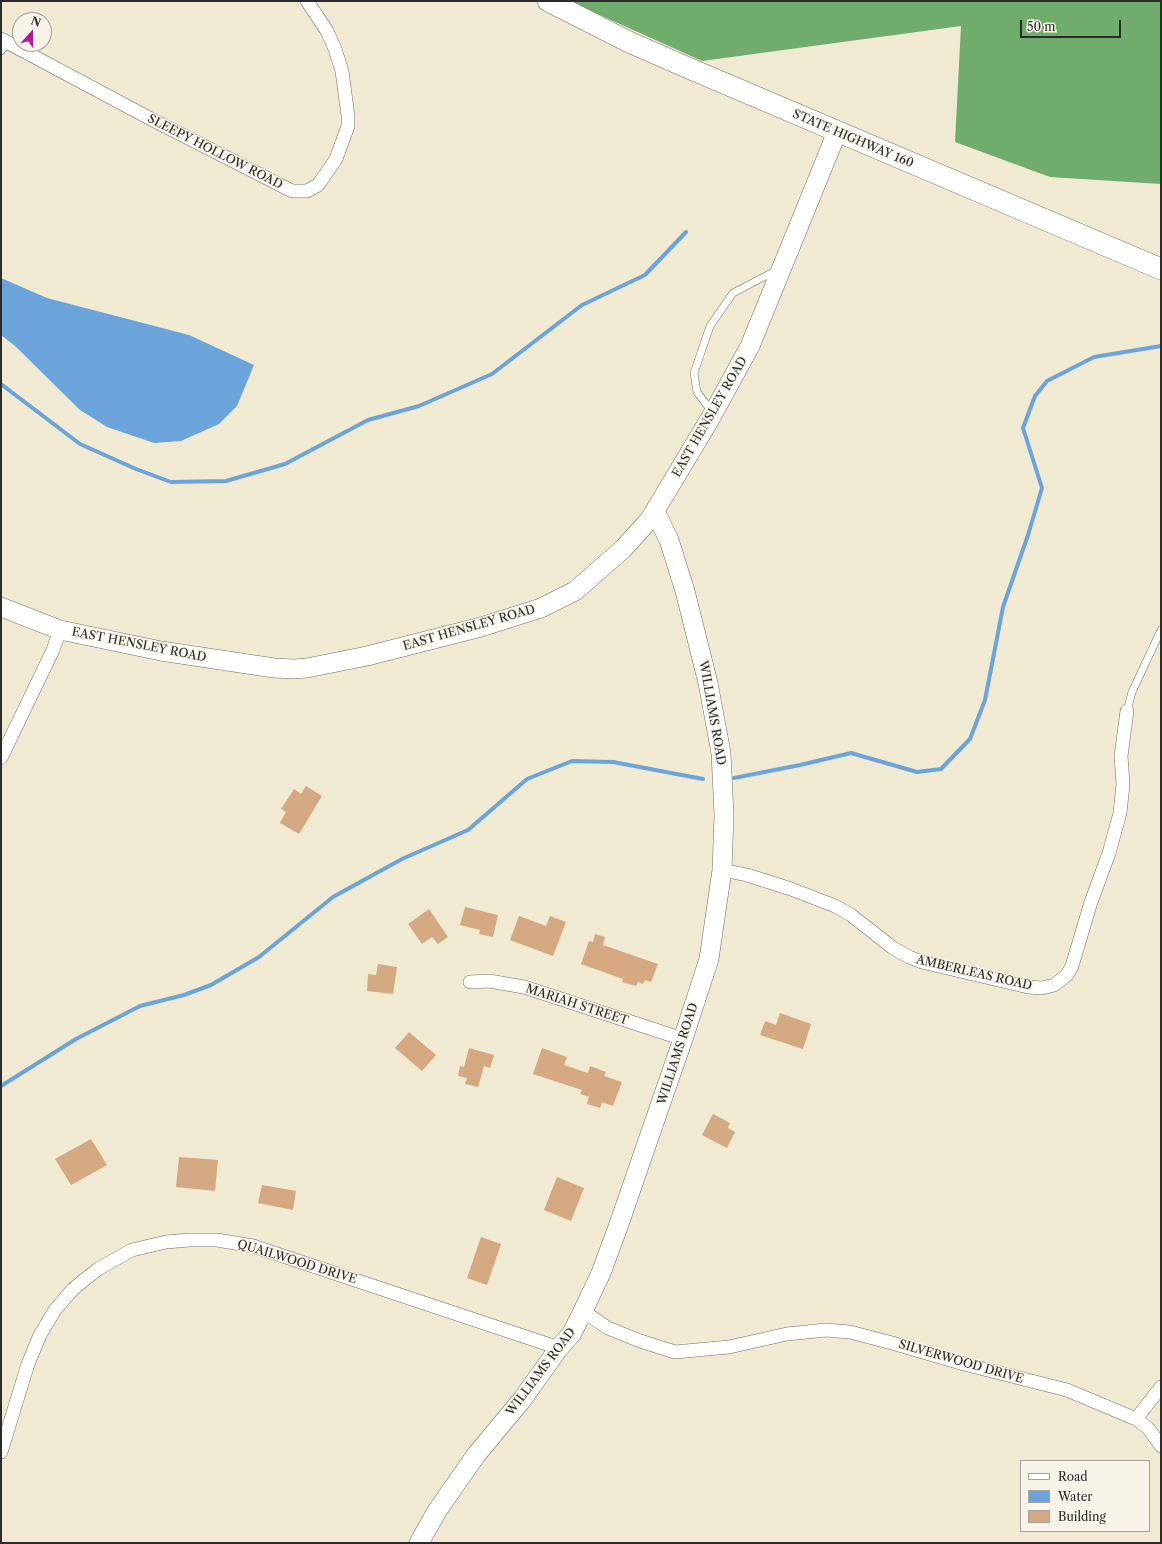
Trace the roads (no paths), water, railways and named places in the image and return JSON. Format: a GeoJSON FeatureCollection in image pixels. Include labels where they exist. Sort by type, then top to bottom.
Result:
{"type":"FeatureCollection","features":[{"type":"Feature","properties":{"kind":"main road","name":"STATE HIGHWAY 160"},"geometry":{"type":"LineString","coordinates":[[548,1],[629,42],[836,132],[1161,269]]}},
{"type":"Feature","properties":{"kind":"main road","name":"EAST HENSLEY ROAD"},"geometry":{"type":"LineString","coordinates":[[1,607],[60,630],[161,651],[274,668],[307,668],[368,656],[482,627],[541,608],[575,591],[623,549],[650,519],[713,413],[750,346],[836,132]]}},
{"type":"Feature","properties":{"kind":"main road","name":"WILLIAMS ROAD"},"geometry":{"type":"LineString","coordinates":[[419,1543],[437,1510],[472,1461],[521,1401],[559,1348],[572,1333],[583,1311],[601,1273],[618,1227],[709,959],[722,870],[724,815],[721,753],[708,683],[685,591],[668,540],[655,511]]}},
{"type":"Feature","properties":{"kind":"street","name":"SLEEPY HOLLOW ROAD"},"geometry":{"type":"LineString","coordinates":[[3,44],[292,191],[307,191],[318,185],[336,159],[348,126],[342,71],[335,49],[327,32],[307,1]]}},
{"type":"Feature","properties":{"kind":"street"},"geometry":{"type":"LineString","coordinates":[[1,758],[53,650],[60,630]]}},
{"type":"Feature","properties":{"kind":"street","name":"AMBERLEAS ROAD"},"geometry":{"type":"LineString","coordinates":[[722,870],[747,875],[776,884],[836,906],[851,915],[893,948],[922,962],[1028,987],[1042,988],[1054,985],[1067,975],[1072,966],[1091,902],[1109,853],[1120,812],[1123,784],[1121,756],[1127,711]]}},
{"type":"Feature","properties":{"kind":"street","name":"MARIAH STREET"},"geometry":{"type":"LineString","coordinates":[[470,982],[489,981],[524,987],[683,1039]]}},
{"type":"Feature","properties":{"kind":"street","name":"QUAILWOOD DRIVE"},"geometry":{"type":"LineString","coordinates":[[1,1452],[28,1364],[40,1335],[55,1310],[73,1289],[98,1269],[132,1250],[166,1242],[218,1240],[252,1246],[559,1348]]}},
{"type":"Feature","properties":{"kind":"street","name":"SILVERWOOD DRIVE"},"geometry":{"type":"LineString","coordinates":[[583,1311],[608,1328],[640,1341],[674,1352],[729,1347],[787,1334],[818,1330],[850,1332],[964,1364],[1068,1390],[1136,1419],[1148,1428],[1161,1446]]}},
{"type":"Feature","properties":{"kind":"street"},"geometry":{"type":"LineString","coordinates":[[1136,1419],[1161,1388]]}},
{"type":"Feature","properties":{"kind":"lane"},"geometry":{"type":"LineString","coordinates":[[713,413],[697,392],[694,373],[710,326],[733,293],[782,267]]}},
{"type":"Feature","properties":{"kind":"lane"},"geometry":{"type":"LineString","coordinates":[[1127,711],[1132,692],[1161,630]]}},
{"type":"Feature","properties":{"kind":"water"},"geometry":{"type":"Polygon","coordinates":[[[1,278],[47,298],[189,335],[254,365],[237,406],[219,424],[181,441],[154,443],[107,427],[80,410],[15,346],[1,335],[1,278]]]}},
{"type":"Feature","properties":{"kind":"waterway"},"geometry":{"type":"LineString","coordinates":[[1,384],[80,444],[136,469],[171,482],[226,481],[285,464],[368,420],[419,406],[492,374],[582,305],[645,275],[686,232]]}},
{"type":"Feature","properties":{"kind":"waterway"},"geometry":{"type":"LineString","coordinates":[[734,778],[851,753],[917,772],[941,769],[970,739],[985,700],[1003,607],[1028,535],[1042,488],[1023,428],[1035,396],[1047,381],[1094,357],[1161,346]]}},
{"type":"Feature","properties":{"kind":"waterway"},"geometry":{"type":"LineString","coordinates":[[1,1086],[76,1039],[140,1006],[184,995],[211,985],[259,957],[333,897],[402,859],[468,830],[527,779],[572,761],[613,762],[703,779]]}}]}
